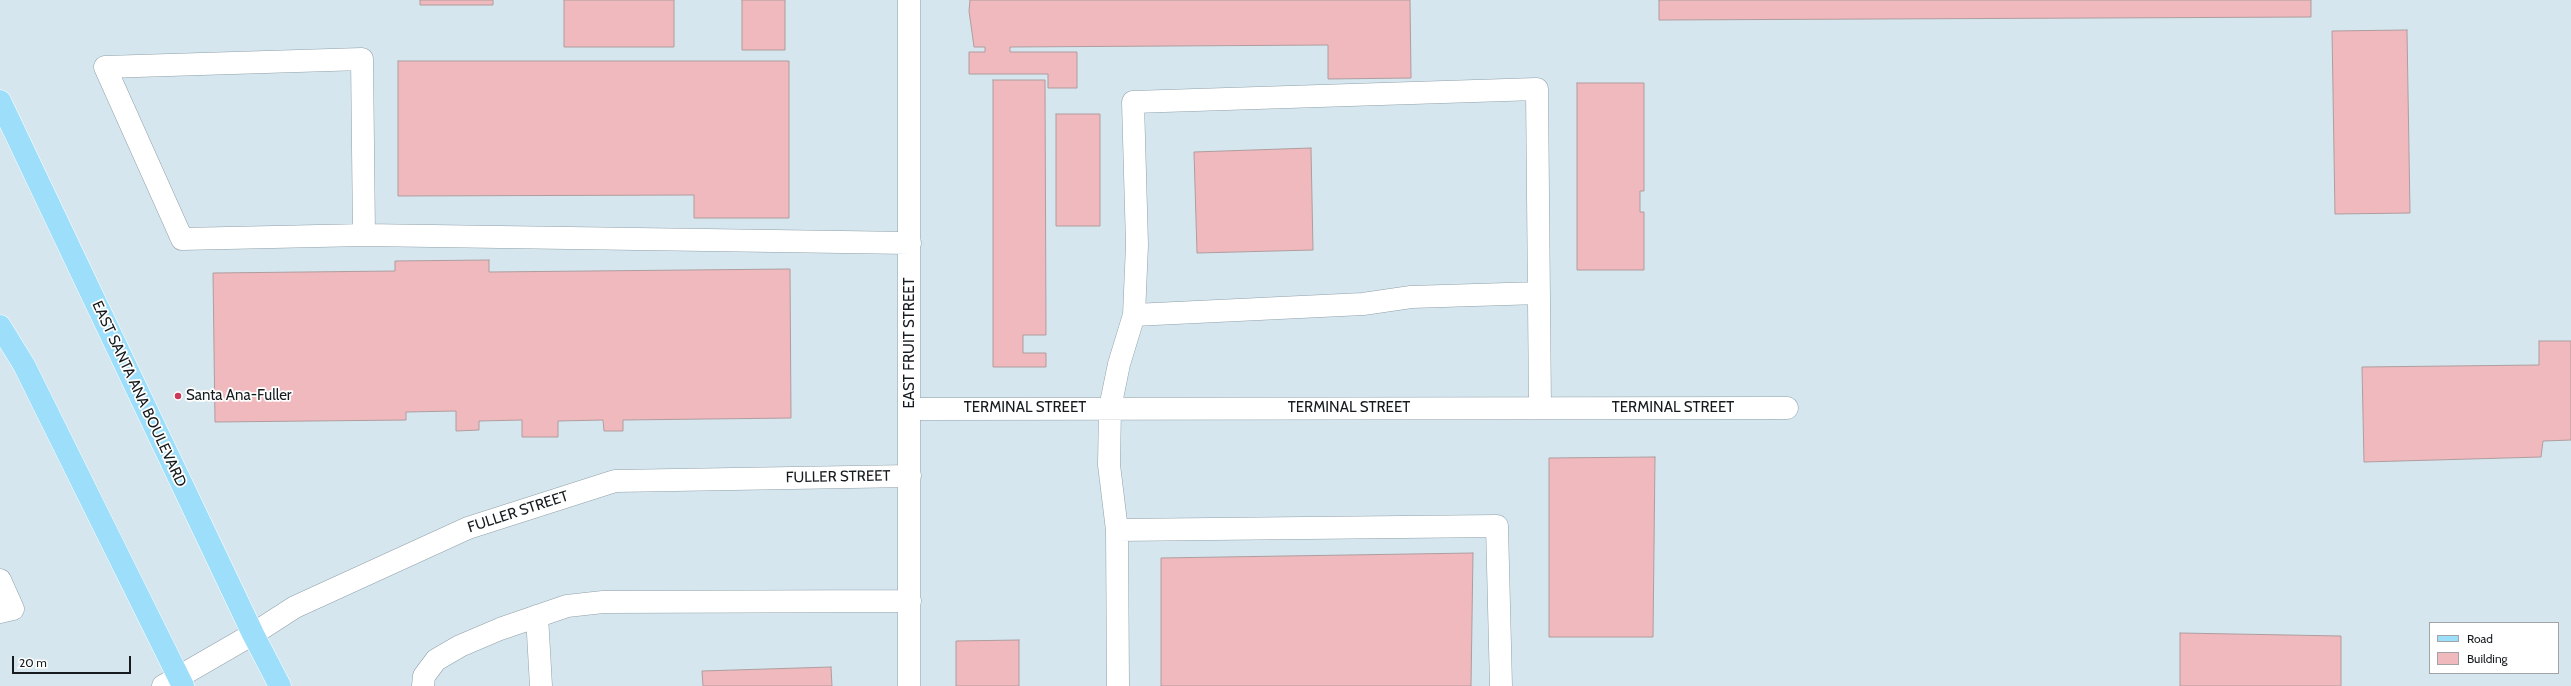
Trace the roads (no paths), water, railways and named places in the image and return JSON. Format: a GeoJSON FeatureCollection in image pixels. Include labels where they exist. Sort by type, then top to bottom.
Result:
{"type":"FeatureCollection","features":[{"type":"Feature","properties":{"kind":"main road","name":"EAST SANTA ANA BOULEVARD"},"geometry":{"type":"LineString","coordinates":[[0,101],[253,634],[280,686]]}},
{"type":"Feature","properties":{"kind":"main road"},"geometry":{"type":"LineString","coordinates":[[0,326],[34,384],[175,683]]}},
{"type":"Feature","properties":{"kind":"street","name":"EAST FRUIT STREET"},"geometry":{"type":"LineString","coordinates":[[908,0],[910,243],[909,686]]}},
{"type":"Feature","properties":{"kind":"street"},"geometry":{"type":"LineString","coordinates":[[364,234],[362,59],[105,67],[182,239],[364,234],[910,243]]}},
{"type":"Feature","properties":{"kind":"street"},"geometry":{"type":"LineString","coordinates":[[1118,686],[1117,530],[1109,465],[1110,408],[1119,364],[1134,315],[1137,245],[1133,102],[1537,90],[1540,408]]}},
{"type":"Feature","properties":{"kind":"street"},"geometry":{"type":"LineString","coordinates":[[1134,315],[1363,304],[1411,297],[1539,293]]}},
{"type":"Feature","properties":{"kind":"street","name":"TERMINAL STREET"},"geometry":{"type":"LineString","coordinates":[[910,409],[1787,408]]}},
{"type":"Feature","properties":{"kind":"street","name":"FULLER STREET"},"geometry":{"type":"LineString","coordinates":[[175,683],[295,607],[468,528],[615,481],[910,476]]}},
{"type":"Feature","properties":{"kind":"street"},"geometry":{"type":"LineString","coordinates":[[1117,530],[1497,526],[1501,686]]}},
{"type":"Feature","properties":{"kind":"street"},"geometry":{"type":"LineString","coordinates":[[0,580],[13,609],[0,612]]}},
{"type":"Feature","properties":{"kind":"street"},"geometry":{"type":"LineString","coordinates":[[423,686],[424,676],[436,660],[460,646],[567,606],[603,602],[910,602]]}},
{"type":"Feature","properties":{"kind":"street"},"geometry":{"type":"LineString","coordinates":[[537,616],[541,686]]}},
{"type":"Feature","properties":{"kind":"place","name":"Santa Ana-Fuller"},"geometry":{"type":"Point","coordinates":[178,396]}}]}
